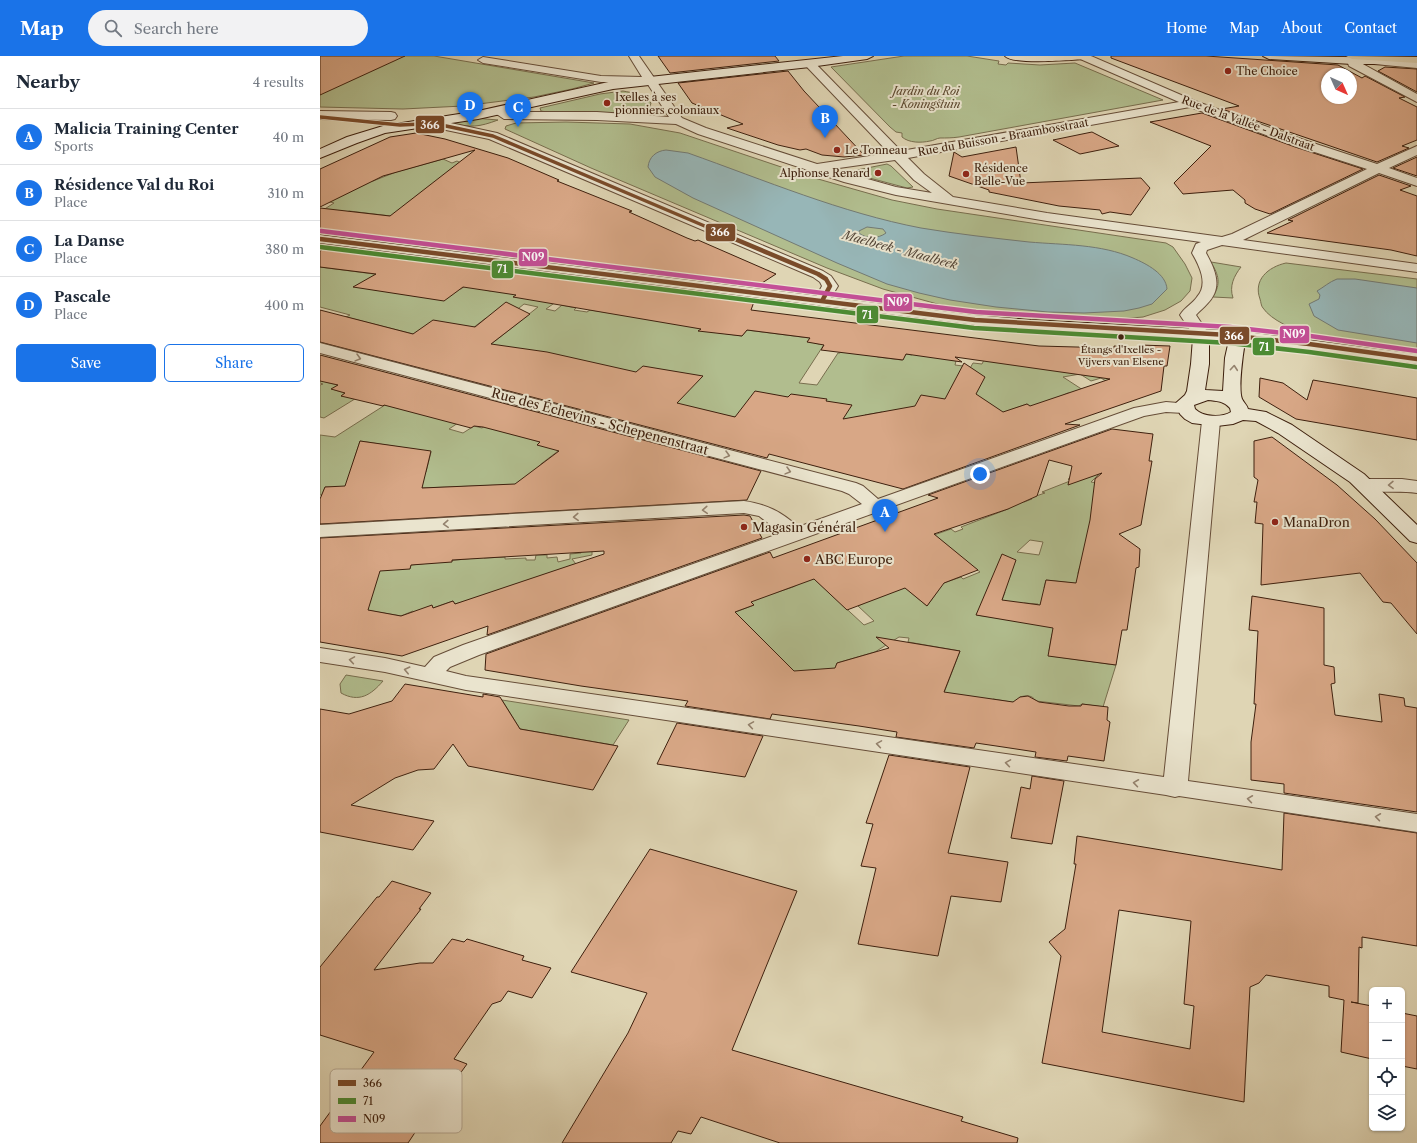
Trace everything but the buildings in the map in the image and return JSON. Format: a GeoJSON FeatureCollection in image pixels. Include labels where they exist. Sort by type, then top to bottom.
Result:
{"type":"FeatureCollection","features":[{"type":"Feature","properties":{"kind":"street"},"geometry":{"type":"LineString","coordinates":[[634,56],[678,121]]}},
{"type":"Feature","properties":{"kind":"street"},"geometry":{"type":"LineString","coordinates":[[320,154],[352,140],[382,130],[510,109],[613,85],[806,60],[867,56]]}},
{"type":"Feature","properties":{"kind":"street"},"geometry":{"type":"LineString","coordinates":[[1011,56],[1041,58],[1086,56]]}},
{"type":"Feature","properties":{"kind":"street","name":"Rue de la Vallée - Dalstraat"},"geometry":{"type":"LineString","coordinates":[[1082,56],[1191,103],[1417,182]]}},
{"type":"Feature","properties":{"kind":"street"},"geometry":{"type":"LineString","coordinates":[[1269,56],[1417,61]]}},
{"type":"Feature","properties":{"kind":"street"},"geometry":{"type":"LineString","coordinates":[[485,58],[601,79],[650,80]]}},
{"type":"Feature","properties":{"kind":"street"},"geometry":{"type":"LineString","coordinates":[[1356,59],[1417,65]]}},
{"type":"Feature","properties":{"kind":"street"},"geometry":{"type":"LineString","coordinates":[[1356,59],[1353,64],[1417,99]]}},
{"type":"Feature","properties":{"kind":"street"},"geometry":{"type":"LineString","coordinates":[[806,60],[919,177],[951,201]]}},
{"type":"Feature","properties":{"kind":"street"},"geometry":{"type":"LineString","coordinates":[[438,114],[578,93]]}},
{"type":"Feature","properties":{"kind":"street","name":"Rue du Buisson - Braambosstraat"},"geometry":{"type":"LineString","coordinates":[[815,168],[898,156],[1191,103]]}},
{"type":"Feature","properties":{"kind":"street"},"geometry":{"type":"LineString","coordinates":[[510,109],[501,114],[508,116],[597,116],[678,121],[702,131],[815,168],[896,191],[1047,217],[1417,268]]}},
{"type":"Feature","properties":{"kind":"street"},"geometry":{"type":"LineString","coordinates":[[320,116],[391,116],[438,114],[478,115]]}},
{"type":"Feature","properties":{"kind":"street"},"geometry":{"type":"LineString","coordinates":[[320,116],[377,123],[446,126],[493,136],[818,274],[826,279],[830,286],[822,301]]}},
{"type":"Feature","properties":{"kind":"street"},"geometry":{"type":"LineString","coordinates":[[352,140],[377,123],[391,116]]}},
{"type":"Feature","properties":{"kind":"street"},"geometry":{"type":"LineString","coordinates":[[1239,336],[1235,348],[1232,392],[1236,407],[1232,419],[1226,421],[1211,421],[1194,416],[1189,402],[1198,378],[1202,335],[1190,320],[1188,315],[1191,309],[1204,300],[1209,288],[1210,276],[1206,264],[1199,253],[1201,247],[1237,237],[1417,150]]}},
{"type":"Feature","properties":{"kind":"street"},"geometry":{"type":"LineString","coordinates":[[320,239],[1006,323],[1066,328],[1239,336],[1306,343],[1417,359]]}},
{"type":"Feature","properties":{"kind":"street","name":"Rue des Échevins - Schepenenstraat"},"geometry":{"type":"LineString","coordinates":[[320,348],[849,487],[856,490],[875,506]]}},
{"type":"Feature","properties":{"kind":"street"},"geometry":{"type":"LineString","coordinates":[[430,675],[442,662],[471,650],[794,534],[1140,412],[1189,402],[1214,395],[1236,407],[1260,416],[1285,429],[1365,485],[1417,537]]}},
{"type":"Feature","properties":{"kind":"street"},"geometry":{"type":"LineString","coordinates":[[1175,788],[1211,421]]}},
{"type":"Feature","properties":{"kind":"street"},"geometry":{"type":"LineString","coordinates":[[1365,485],[1402,484],[1417,487]]}},
{"type":"Feature","properties":{"kind":"street"},"geometry":{"type":"LineString","coordinates":[[320,530],[744,507],[758,508],[766,511],[794,534]]}},
{"type":"Feature","properties":{"kind":"street"},"geometry":{"type":"LineString","coordinates":[[320,655],[385,665],[466,683],[1417,823]]}},
{"type":"Feature","properties":{"kind":"green space"},"geometry":{"type":"Polygon","coordinates":[[[320,56],[434,56],[594,83],[534,97],[463,106],[403,109],[320,107],[320,56]]]}},
{"type":"Feature","properties":{"kind":"green space","name":"Jardin du Roi - Koningstuin"},"geometry":{"type":"Polygon","coordinates":[[[904,56],[967,56],[999,61],[998,64],[1006,65],[1008,63],[1040,65],[1075,63],[1163,100],[959,137],[939,138],[931,141],[915,142],[905,139],[902,137],[902,133],[896,132],[890,127],[831,67],[904,56]]]}},
{"type":"Feature","properties":{"kind":"green space"},"geometry":{"type":"Polygon","coordinates":[[[623,91],[638,94],[648,100],[651,103],[649,110],[634,113],[547,112],[541,111],[540,108],[600,94],[623,91]]]}},
{"type":"Feature","properties":{"kind":"green space"},"geometry":{"type":"Polygon","coordinates":[[[474,118],[498,120],[475,126],[464,126],[450,123],[474,118]]]}},
{"type":"Feature","properties":{"kind":"green space"},"geometry":{"type":"Polygon","coordinates":[[[566,122],[630,124],[680,133],[811,177],[892,200],[937,209],[1166,243],[1173,247],[1185,264],[1192,278],[1190,291],[1181,301],[1165,310],[1143,317],[1094,321],[1036,318],[941,305],[883,289],[827,268],[591,168],[505,129],[506,126],[516,123],[566,122]]]}},
{"type":"Feature","properties":{"kind":"green space"},"geometry":{"type":"Polygon","coordinates":[[[443,159],[452,163],[457,161],[461,163],[407,218],[349,211],[343,215],[320,212],[334,203],[323,200],[367,180],[373,181],[396,172],[443,159]]]}},
{"type":"Feature","properties":{"kind":"green space"},"geometry":{"type":"Polygon","coordinates":[[[887,164],[913,187],[907,188],[847,172],[887,164]]]}},
{"type":"Feature","properties":{"kind":"green space"},"geometry":{"type":"Polygon","coordinates":[[[1211,262],[1241,267],[1233,281],[1233,298],[1213,297],[1216,292],[1218,280],[1216,271],[1211,262]]]}},
{"type":"Feature","properties":{"kind":"green space"},"geometry":{"type":"Polygon","coordinates":[[[1286,263],[1417,279],[1417,351],[1308,334],[1296,330],[1271,317],[1261,305],[1258,292],[1260,280],[1268,271],[1286,263]]]}},
{"type":"Feature","properties":{"kind":"green space"},"geometry":{"type":"Polygon","coordinates":[[[320,267],[436,282],[461,289],[469,283],[490,286],[485,290],[491,291],[498,287],[560,299],[546,309],[555,311],[562,305],[576,308],[574,310],[587,312],[590,310],[703,326],[700,330],[742,336],[747,330],[810,338],[808,341],[819,344],[827,340],[799,383],[817,385],[838,353],[840,353],[846,345],[878,357],[902,360],[906,354],[912,355],[914,351],[956,361],[955,365],[963,366],[969,370],[973,363],[982,364],[985,358],[1113,379],[1109,383],[1101,378],[1091,381],[1080,374],[1063,377],[1083,390],[1074,394],[1068,393],[1034,409],[1027,404],[908,447],[711,413],[515,360],[346,317],[350,315],[320,307],[320,267]],[[524,304],[503,321],[486,318],[453,343],[490,345],[538,307],[524,304]],[[882,412],[865,415],[905,428],[882,412]]]}},
{"type":"Feature","properties":{"kind":"green space"},"geometry":{"type":"Polygon","coordinates":[[[320,378],[326,382],[338,385],[332,389],[345,393],[341,396],[358,397],[324,418],[320,417],[320,385],[323,384],[320,383],[320,378]]]}},
{"type":"Feature","properties":{"kind":"green space"},"geometry":{"type":"Polygon","coordinates":[[[385,405],[461,421],[449,429],[463,433],[474,426],[482,428],[485,426],[562,448],[541,464],[528,484],[422,488],[325,487],[322,495],[320,495],[320,435],[335,437],[385,405]],[[360,441],[354,460],[374,459],[388,474],[426,472],[431,452],[360,441]]]}},
{"type":"Feature","properties":{"kind":"green space"},"geometry":{"type":"Polygon","coordinates":[[[1101,472],[1091,482],[1097,483],[1084,566],[1080,566],[1078,573],[1081,584],[1046,580],[1044,588],[1074,605],[1052,634],[1049,651],[1052,653],[1051,656],[1116,665],[1103,707],[1036,701],[1027,696],[1020,697],[1017,703],[993,699],[942,698],[960,651],[908,642],[909,638],[899,637],[875,652],[837,663],[836,666],[868,662],[779,682],[793,670],[752,629],[733,636],[717,619],[754,605],[750,601],[793,587],[812,577],[864,625],[874,621],[858,606],[901,584],[927,606],[937,592],[932,587],[961,577],[963,579],[980,572],[934,535],[951,529],[955,532],[963,529],[961,527],[1008,509],[1021,500],[1024,502],[1032,499],[1030,498],[1045,493],[1042,492],[1070,481],[1068,479],[1082,474],[1101,472]],[[1030,540],[1017,552],[1039,555],[1043,542],[1030,540]],[[988,589],[977,615],[1035,623],[1038,604],[1024,603],[1021,614],[996,599],[1002,600],[1005,592],[988,589]]]}},
{"type":"Feature","properties":{"kind":"green space"},"geometry":{"type":"Polygon","coordinates":[[[592,550],[592,555],[572,559],[576,564],[466,601],[455,604],[453,601],[433,608],[432,606],[415,613],[413,611],[401,616],[325,603],[320,568],[411,565],[484,557],[505,557],[505,559],[526,558],[526,560],[535,560],[536,555],[547,555],[547,558],[557,557],[558,562],[570,559],[570,554],[592,550]]]}},
{"type":"Feature","properties":{"kind":"green space"},"geometry":{"type":"Polygon","coordinates":[[[346,675],[383,681],[369,694],[353,697],[341,693],[340,684],[346,675]]]}},
{"type":"Feature","properties":{"kind":"green space"},"geometry":{"type":"Polygon","coordinates":[[[502,700],[629,720],[613,745],[520,729],[502,700]]]}},
{"type":"Feature","properties":{"kind":"water","name":"Étangs d'Ixelles - Vijvers van Elsene"},"geometry":{"type":"Polygon","coordinates":[[[666,150],[688,153],[803,195],[891,222],[948,232],[1029,242],[1082,246],[1121,253],[1150,266],[1163,279],[1167,289],[1152,304],[1139,308],[1124,311],[1084,313],[1048,312],[996,307],[950,300],[919,293],[887,284],[837,263],[693,198],[655,177],[648,167],[651,157],[666,150]],[[867,227],[859,231],[859,233],[869,237],[876,237],[886,233],[883,229],[867,227]]]}},
{"type":"Feature","properties":{"kind":"water"},"geometry":{"type":"Polygon","coordinates":[[[1337,279],[1355,279],[1417,288],[1417,343],[1338,330],[1314,316],[1309,304],[1319,299],[1320,295],[1317,291],[1337,279]]]}},
{"type":"Feature","properties":{"kind":"transit line","name":"366"},"geometry":{"type":"LineString","coordinates":[[320,117],[400,125],[422,124],[446,126],[493,136],[818,274],[826,279],[830,286],[822,301]]}},
{"type":"Feature","properties":{"kind":"transit line","name":"N09"},"geometry":{"type":"LineString","coordinates":[[321,231],[976,312],[1230,327],[1310,336],[1417,351]]}},
{"type":"Feature","properties":{"kind":"transit line","name":"366"},"geometry":{"type":"LineString","coordinates":[[320,239],[975,320],[1228,335],[1309,344],[1417,359]]}},
{"type":"Feature","properties":{"kind":"transit line","name":"71"},"geometry":{"type":"LineString","coordinates":[[320,247],[974,328],[1229,343],[1309,352],[1416,367]]}},
{"type":"Feature","properties":{"kind":"place","name":"The Choice"},"geometry":{"type":"Point","coordinates":[1228,71]}},
{"type":"Feature","properties":{"kind":"place","name":"Ixelles à ses pionniers coloniaux"},"geometry":{"type":"Point","coordinates":[607,103]}},
{"type":"Feature","properties":{"kind":"place","name":"Pascale"},"geometry":{"type":"Point","coordinates":[470,125]}},
{"type":"Feature","properties":{"kind":"place","name":"La Danse"},"geometry":{"type":"Point","coordinates":[518,127]}},
{"type":"Feature","properties":{"kind":"place","name":"Résidence Val du Roi"},"geometry":{"type":"Point","coordinates":[825,138]}},
{"type":"Feature","properties":{"kind":"place","name":"Le Tonneau"},"geometry":{"type":"Point","coordinates":[837,150]}},
{"type":"Feature","properties":{"kind":"place","name":"Alphonse Renard"},"geometry":{"type":"Point","coordinates":[878,173]}},
{"type":"Feature","properties":{"kind":"place","name":"Résidence Belle-Vue"},"geometry":{"type":"Point","coordinates":[966,174]}},
{"type":"Feature","properties":{"kind":"place","name":"Étangs d'Ixelles - Vijvers van Elsene"},"geometry":{"type":"Point","coordinates":[1121,337]}},
{"type":"Feature","properties":{"kind":"place","name":"ManaDron"},"geometry":{"type":"Point","coordinates":[1275,522]}},
{"type":"Feature","properties":{"kind":"place","name":"Magasin Général"},"geometry":{"type":"Point","coordinates":[744,527]}},
{"type":"Feature","properties":{"kind":"place","name":"Malicia Training Center"},"geometry":{"type":"Point","coordinates":[885,532]}},
{"type":"Feature","properties":{"kind":"place","name":"ABC Europe"},"geometry":{"type":"Point","coordinates":[807,559]}},
{"type":"Feature","properties":{"kind":"water label","name":"Maelbeek - Maalbeek"},"geometry":{"type":"Point","coordinates":[900,250]}}]}
